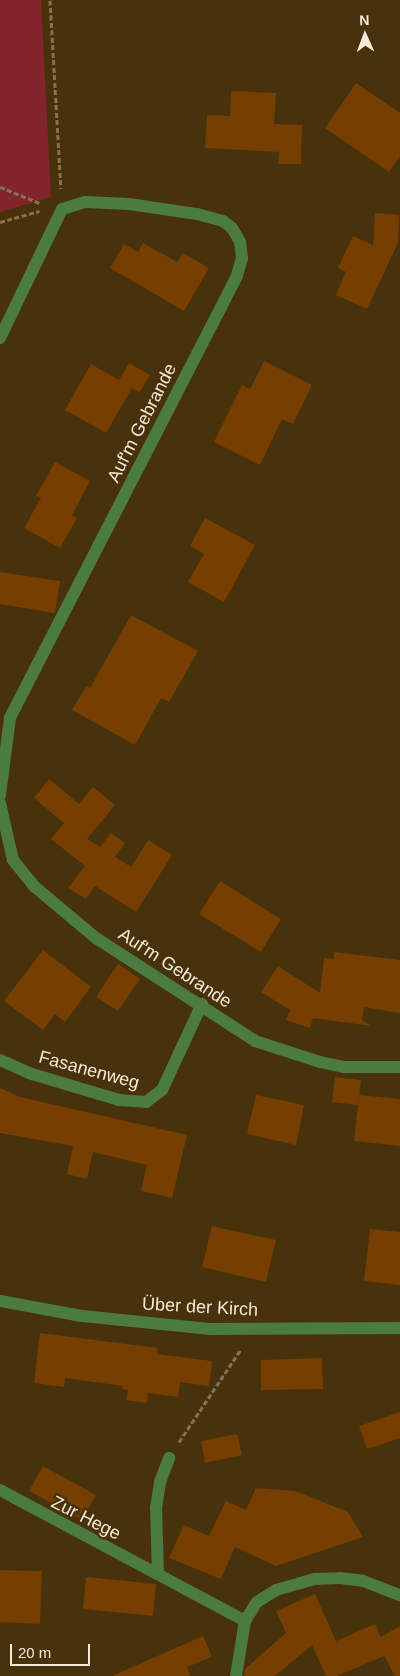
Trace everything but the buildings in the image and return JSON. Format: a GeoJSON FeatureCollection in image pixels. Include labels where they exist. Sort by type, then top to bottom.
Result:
{"type":"FeatureCollection","features":[{"type":"Feature","properties":{"kind":"street","name":"Auf'm Gebrande"},"geometry":{"type":"LineString","coordinates":[[0,795],[10,718],[238,276],[242,258],[232,228],[223,221],[197,214],[129,204],[85,202],[62,209]]}},
{"type":"Feature","properties":{"kind":"street"},"geometry":{"type":"LineString","coordinates":[[0,338],[62,209]]}},
{"type":"Feature","properties":{"kind":"street","name":"Auf'm Gebrande"},"geometry":{"type":"LineString","coordinates":[[0,803],[13,860],[35,887],[96,938],[202,1004],[254,1041],[290,1054],[344,1066],[400,1067]]}},
{"type":"Feature","properties":{"kind":"street","name":"Fasanenweg"},"geometry":{"type":"LineString","coordinates":[[0,1060],[32,1074],[119,1100],[146,1102],[162,1090],[202,1004]]}},
{"type":"Feature","properties":{"kind":"street","name":"Über der Kirch"},"geometry":{"type":"LineString","coordinates":[[0,1302],[82,1316],[211,1329],[400,1328]]}},
{"type":"Feature","properties":{"kind":"street"},"geometry":{"type":"LineString","coordinates":[[158,1574],[156,1508],[160,1482],[169,1458]]}},
{"type":"Feature","properties":{"kind":"street","name":"Zur Hege"},"geometry":{"type":"LineString","coordinates":[[0,1490],[245,1621]]}},
{"type":"Feature","properties":{"kind":"street"},"geometry":{"type":"LineString","coordinates":[[236,1676],[245,1621],[256,1602],[276,1590],[315,1579],[363,1581],[400,1595]]}},
{"type":"Feature","properties":{"kind":"path"},"geometry":{"type":"LineString","coordinates":[[50,0],[62,209]]}},
{"type":"Feature","properties":{"kind":"path"},"geometry":{"type":"LineString","coordinates":[[0,187],[30,202],[62,209]]}},
{"type":"Feature","properties":{"kind":"path"},"geometry":{"type":"LineString","coordinates":[[0,222],[29,212],[62,209]]}},
{"type":"Feature","properties":{"kind":"path"},"geometry":{"type":"LineString","coordinates":[[169,1458],[255,1328]]}},
{"type":"Feature","properties":{"kind":"shaded area"},"geometry":{"type":"Polygon","coordinates":[[[0,0],[41,0],[51,197],[0,212],[0,0]]]}}]}
